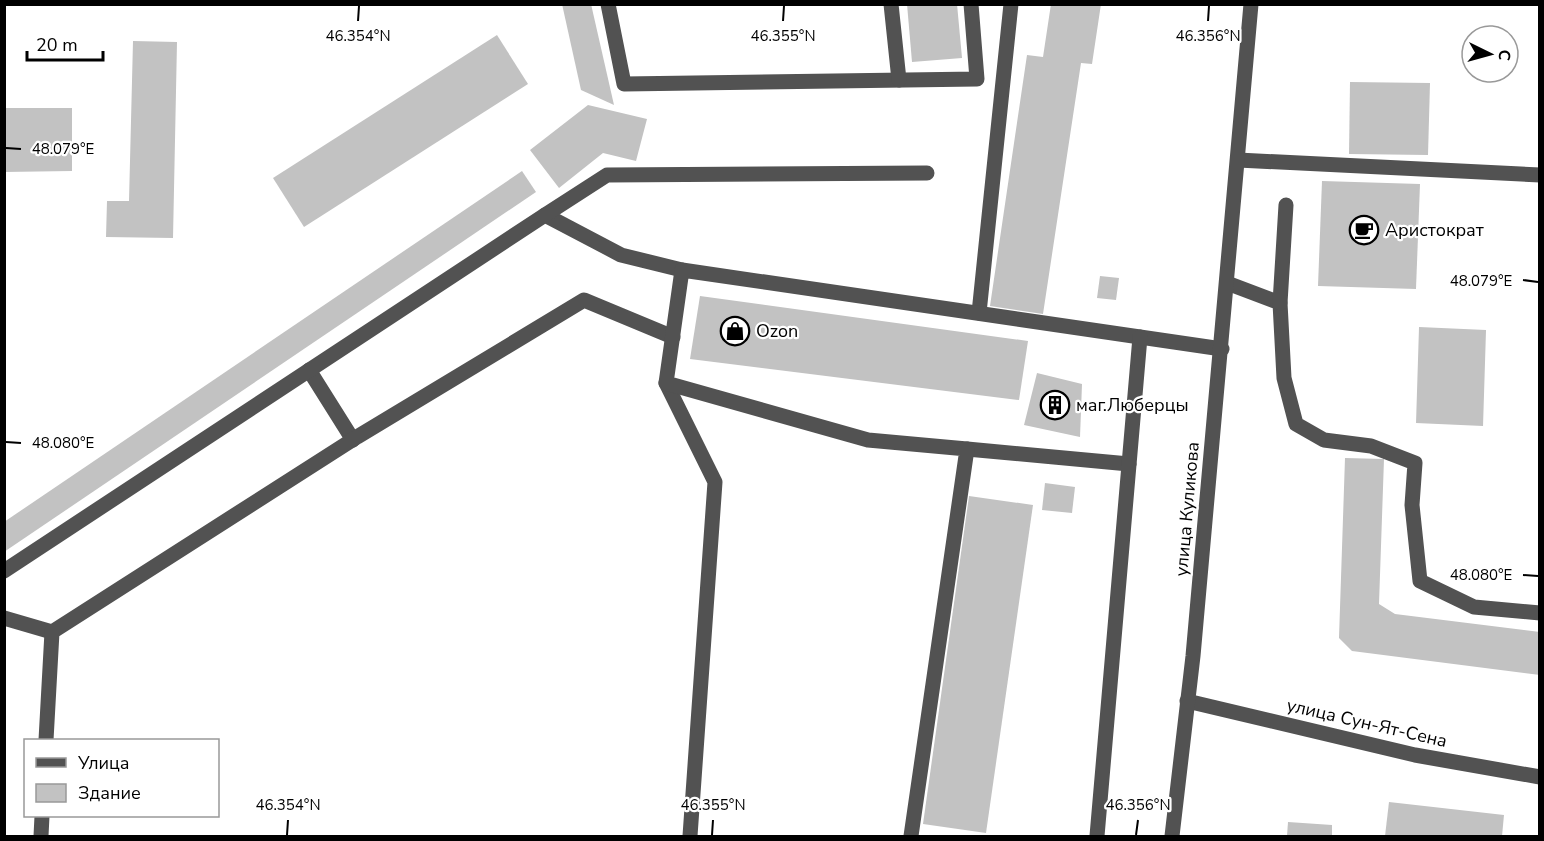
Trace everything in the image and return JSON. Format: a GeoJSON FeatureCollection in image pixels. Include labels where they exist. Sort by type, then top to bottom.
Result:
{"type":"FeatureCollection","features":[{"type":"Feature","properties":{"kind":"street"},"geometry":{"type":"LineString","coordinates":[[608,4],[624,84],[977,79],[971,4]]}},
{"type":"Feature","properties":{"kind":"street"},"geometry":{"type":"LineString","coordinates":[[891,4],[899,80]]}},
{"type":"Feature","properties":{"kind":"street"},"geometry":{"type":"LineString","coordinates":[[979,313],[1011,4]]}},
{"type":"Feature","properties":{"kind":"street","name":"улица Куликова"},"geometry":{"type":"LineString","coordinates":[[1172,837],[1193,656],[1251,4]]}},
{"type":"Feature","properties":{"kind":"street"},"geometry":{"type":"LineString","coordinates":[[1238,160],[1539,175]]}},
{"type":"Feature","properties":{"kind":"street"},"geometry":{"type":"LineString","coordinates":[[4,571],[608,175],[927,173]]}},
{"type":"Feature","properties":{"kind":"street"},"geometry":{"type":"LineString","coordinates":[[1286,205],[1280,303],[1284,378],[1296,424],[1324,440],[1371,446],[1415,463],[1412,505],[1420,581],[1474,607],[1539,613]]}},
{"type":"Feature","properties":{"kind":"street"},"geometry":{"type":"LineString","coordinates":[[544,215],[621,255],[682,270],[1222,349]]}},
{"type":"Feature","properties":{"kind":"street"},"geometry":{"type":"LineString","coordinates":[[682,270],[666,383],[715,482],[690,837]]}},
{"type":"Feature","properties":{"kind":"street"},"geometry":{"type":"LineString","coordinates":[[1227,284],[1280,303]]}},
{"type":"Feature","properties":{"kind":"street"},"geometry":{"type":"LineString","coordinates":[[4,618],[52,632],[353,440],[584,300],[673,337]]}},
{"type":"Feature","properties":{"kind":"street"},"geometry":{"type":"LineString","coordinates":[[1097,837],[1140,337]]}},
{"type":"Feature","properties":{"kind":"street"},"geometry":{"type":"LineString","coordinates":[[309,370],[353,440]]}},
{"type":"Feature","properties":{"kind":"street"},"geometry":{"type":"LineString","coordinates":[[666,383],[868,440],[1129,464]]}},
{"type":"Feature","properties":{"kind":"street"},"geometry":{"type":"LineString","coordinates":[[911,837],[967,449]]}},
{"type":"Feature","properties":{"kind":"street"},"geometry":{"type":"LineString","coordinates":[[46,739],[52,632]]}},
{"type":"Feature","properties":{"kind":"street","name":"улица Сун-Ят-Сена"},"geometry":{"type":"LineString","coordinates":[[1187,701],[1414,755],[1539,777]]}},
{"type":"Feature","properties":{"kind":"street"},"geometry":{"type":"LineString","coordinates":[[41,837],[42,817]]}},
{"type":"Feature","properties":{"kind":"building"},"geometry":{"type":"Polygon","coordinates":[[[562,4],[591,4],[614,105],[581,90],[562,4]]]}},
{"type":"Feature","properties":{"kind":"building"},"geometry":{"type":"Polygon","coordinates":[[[907,4],[957,4],[962,58],[912,62],[907,4]]]}},
{"type":"Feature","properties":{"kind":"building"},"geometry":{"type":"Polygon","coordinates":[[[1051,4],[1101,4],[1092,64],[1081,63],[1043,314],[990,306],[1027,55],[1043,57],[1051,4]]]}},
{"type":"Feature","properties":{"kind":"building"},"geometry":{"type":"Polygon","coordinates":[[[497,35],[528,84],[304,227],[273,178],[497,35]]]}},
{"type":"Feature","properties":{"kind":"building"},"geometry":{"type":"Polygon","coordinates":[[[133,41],[177,42],[173,238],[106,237],[107,201],[129,201],[133,41]]]}},
{"type":"Feature","properties":{"kind":"building"},"geometry":{"type":"Polygon","coordinates":[[[1350,82],[1430,83],[1428,155],[1349,154],[1350,82]]]}},
{"type":"Feature","properties":{"kind":"building"},"geometry":{"type":"Polygon","coordinates":[[[588,105],[647,119],[636,161],[603,153],[559,188],[530,150],[588,105]]]}},
{"type":"Feature","properties":{"kind":"building"},"geometry":{"type":"Polygon","coordinates":[[[4,108],[72,108],[72,171],[4,172],[4,108]]]}},
{"type":"Feature","properties":{"kind":"building"},"geometry":{"type":"Polygon","coordinates":[[[522,171],[536,192],[4,552],[4,522],[522,171]]]}},
{"type":"Feature","properties":{"kind":"building"},"geometry":{"type":"Polygon","coordinates":[[[1322,181],[1420,184],[1416,289],[1318,286],[1322,181]]]}},
{"type":"Feature","properties":{"kind":"building"},"geometry":{"type":"Polygon","coordinates":[[[1100,276],[1119,278],[1116,300],[1097,298],[1100,276]]]}},
{"type":"Feature","properties":{"kind":"building"},"geometry":{"type":"Polygon","coordinates":[[[700,296],[1028,341],[1019,400],[690,359],[700,296]]]}},
{"type":"Feature","properties":{"kind":"building"},"geometry":{"type":"Polygon","coordinates":[[[1419,327],[1486,330],[1483,426],[1416,423],[1419,327]]]}},
{"type":"Feature","properties":{"kind":"building","name":"маг.Люберцы"},"geometry":{"type":"Polygon","coordinates":[[[1037,373],[1082,384],[1080,437],[1024,425],[1037,373]]]}},
{"type":"Feature","properties":{"kind":"building"},"geometry":{"type":"Polygon","coordinates":[[[1345,458],[1384,459],[1379,604],[1395,614],[1540,632],[1540,675],[1352,651],[1339,638],[1345,458]]]}},
{"type":"Feature","properties":{"kind":"building"},"geometry":{"type":"Polygon","coordinates":[[[1045,483],[1075,487],[1072,513],[1042,510],[1045,483]]]}},
{"type":"Feature","properties":{"kind":"building"},"geometry":{"type":"Polygon","coordinates":[[[969,496],[1033,505],[986,833],[923,824],[969,496]]]}},
{"type":"Feature","properties":{"kind":"building"},"geometry":{"type":"Polygon","coordinates":[[[1389,802],[1504,815],[1502,836],[1385,836],[1389,802]]]}},
{"type":"Feature","properties":{"kind":"building"},"geometry":{"type":"Polygon","coordinates":[[[1288,822],[1332,825],[1332,836],[1287,836],[1288,822]]]}},
{"type":"Feature","properties":{"kind":"place","name":"Аристократ"},"geometry":{"type":"Point","coordinates":[1364,230]}},
{"type":"Feature","properties":{"kind":"place","name":"Ozon"},"geometry":{"type":"Point","coordinates":[735,331]}},
{"type":"Feature","properties":{"kind":"place","name":"маг.Люберцы"},"geometry":{"type":"Point","coordinates":[1055,405]}}]}
